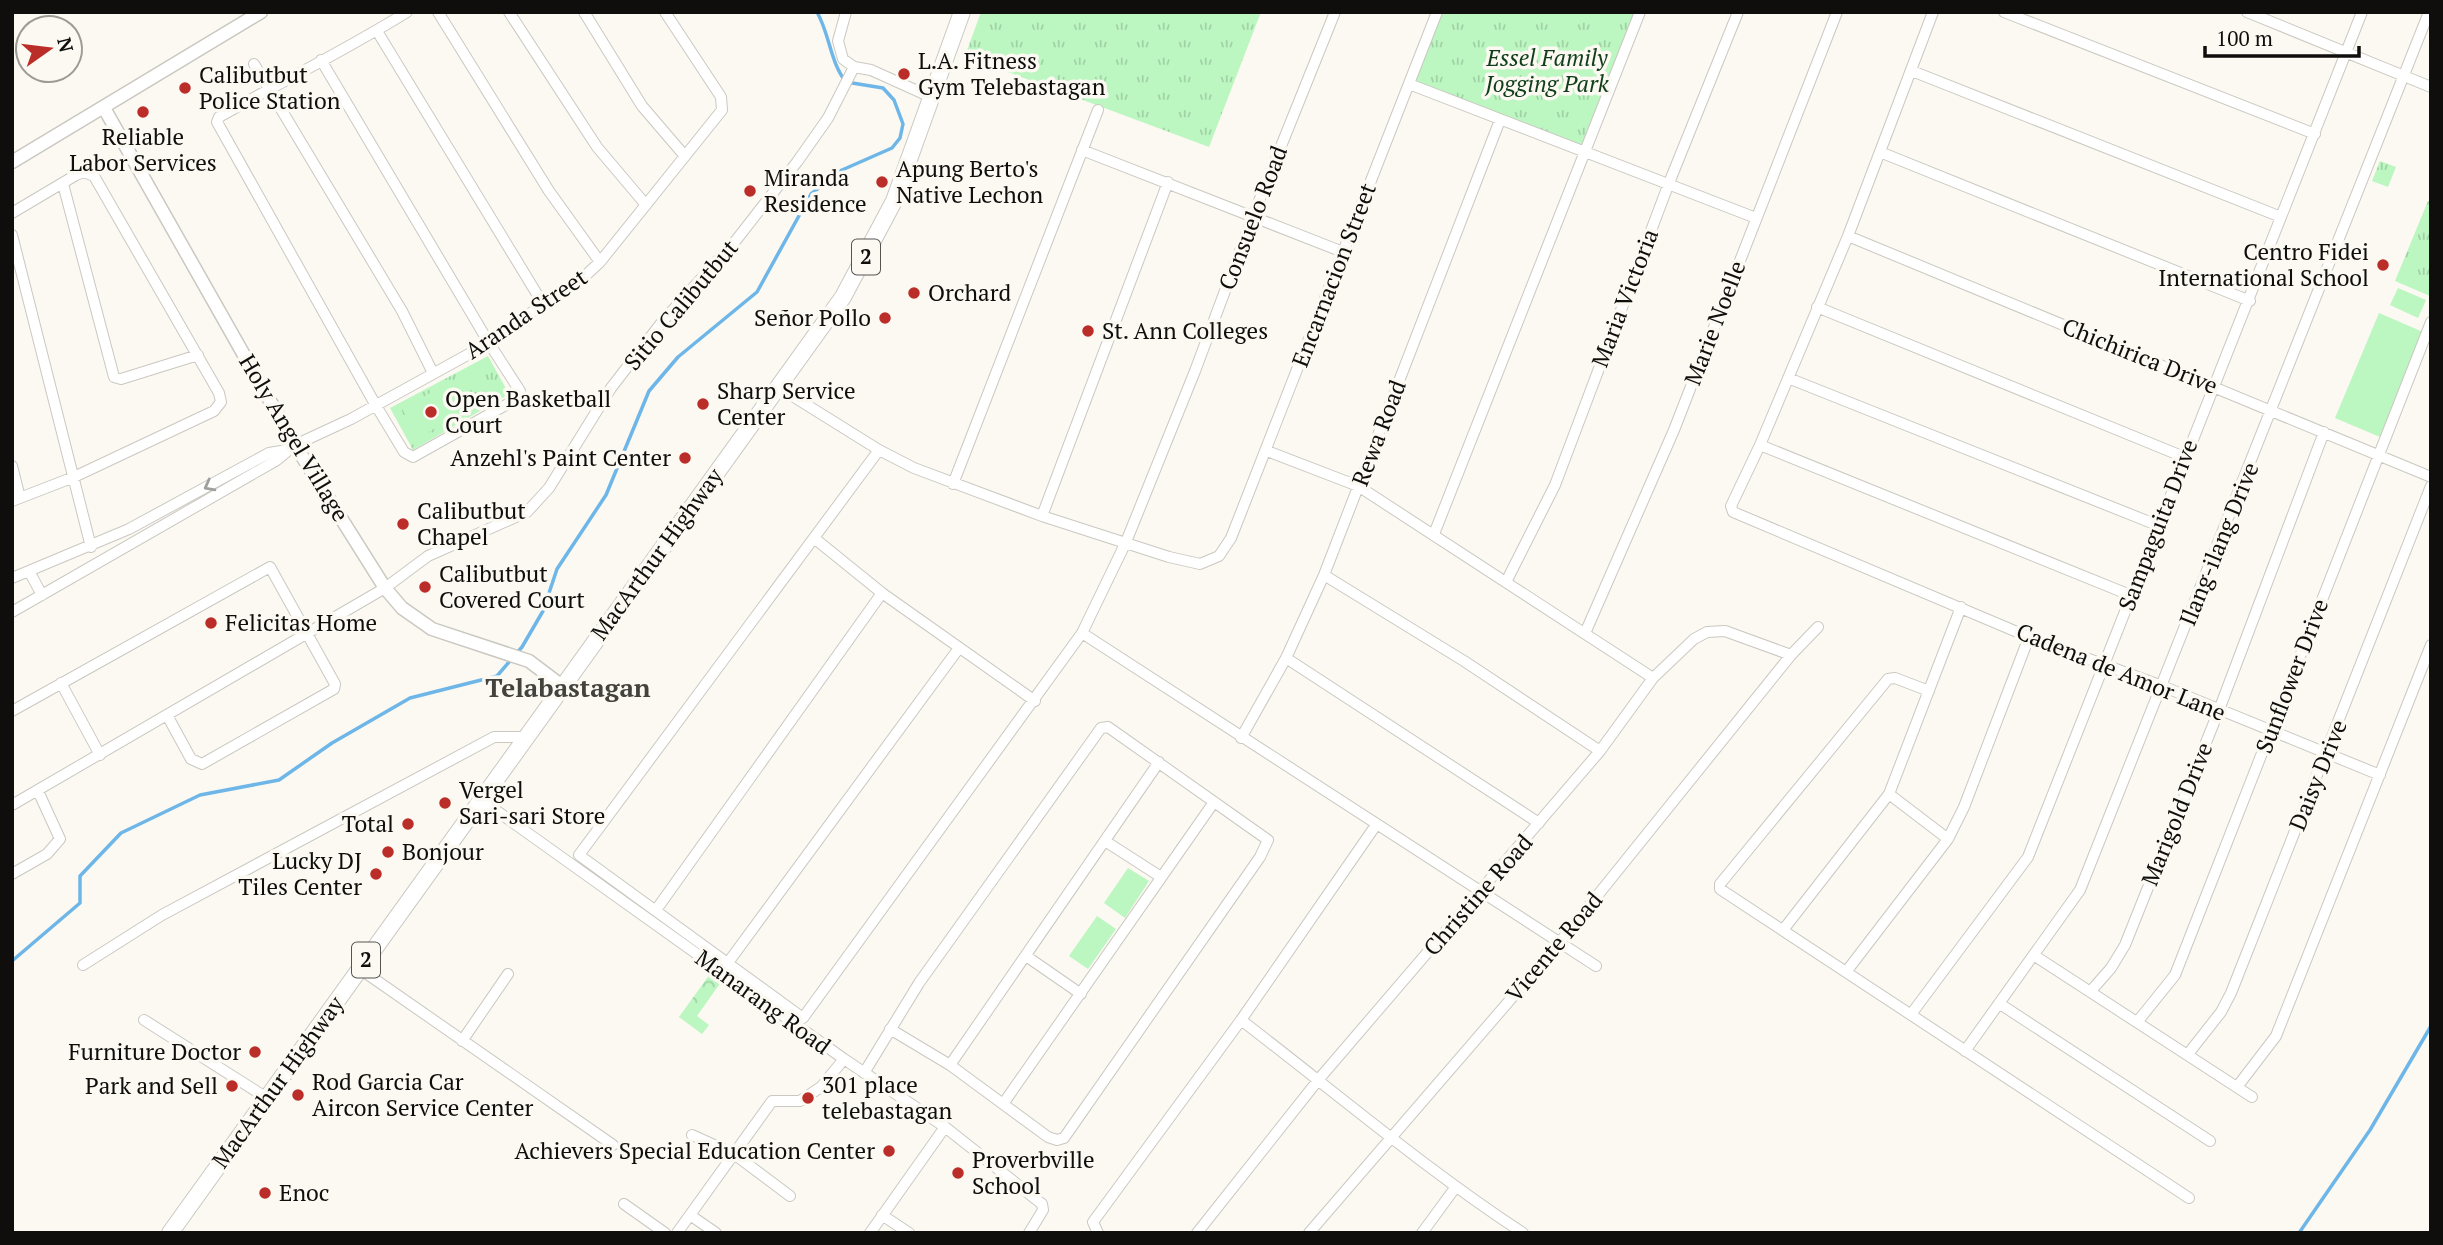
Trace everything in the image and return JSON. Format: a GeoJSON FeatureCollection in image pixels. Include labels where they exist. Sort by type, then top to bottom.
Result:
{"type":"FeatureCollection","features":[{"type":"Feature","properties":{"kind":"highway","name":"MacArthur Highway"},"geometry":{"type":"LineString","coordinates":[[170,1233],[524,737],[843,297],[878,236],[933,98],[962,12]]}},
{"type":"Feature","properties":{"kind":"street"},"geometry":{"type":"LineString","coordinates":[[12,162],[261,12]]}},
{"type":"Feature","properties":{"kind":"street"},"geometry":{"type":"LineString","coordinates":[[321,60],[489,344],[519,385],[520,397],[413,457],[404,452],[375,404],[218,128],[219,117],[321,60],[377,31],[407,12]]}},
{"type":"Feature","properties":{"kind":"street"},"geometry":{"type":"LineString","coordinates":[[438,12],[549,191],[600,262]]}},
{"type":"Feature","properties":{"kind":"street"},"geometry":{"type":"LineString","coordinates":[[509,12],[597,147],[646,205]]}},
{"type":"Feature","properties":{"kind":"street"},"geometry":{"type":"LineString","coordinates":[[584,12],[642,106],[684,155]]}},
{"type":"Feature","properties":{"kind":"street","name":"Aranda Street"},"geometry":{"type":"LineString","coordinates":[[12,578],[91,547],[269,453],[292,447],[489,344],[543,304],[572,288],[600,262],[722,110],[723,103],[665,12]]}},
{"type":"Feature","properties":{"kind":"street"},"geometry":{"type":"LineString","coordinates":[[846,12],[838,41],[840,54],[852,71],[871,70],[933,98]]}},
{"type":"Feature","properties":{"kind":"street","name":"Consuelo Road"},"geometry":{"type":"LineString","coordinates":[[727,964],[803,1018],[1082,633],[1126,542],[1335,12]]}},
{"type":"Feature","properties":{"kind":"street","name":"Encarnacion Street"},"geometry":{"type":"LineString","coordinates":[[1126,542],[1200,564],[1219,556],[1231,538],[1437,12]]}},
{"type":"Feature","properties":{"kind":"street"},"geometry":{"type":"LineString","coordinates":[[1434,534],[1640,12]]}},
{"type":"Feature","properties":{"kind":"street","name":"Maria Victoria"},"geometry":{"type":"LineString","coordinates":[[1506,582],[1555,485],[1669,183],[1738,12]]}},
{"type":"Feature","properties":{"kind":"street","name":"Marie Noelle"},"geometry":{"type":"LineString","coordinates":[[1586,631],[1674,430],[1838,12]]}},
{"type":"Feature","properties":{"kind":"street"},"geometry":{"type":"LineString","coordinates":[[1933,12],[1848,236],[1760,445],[2130,595]]}},
{"type":"Feature","properties":{"kind":"street"},"geometry":{"type":"LineString","coordinates":[[2004,12],[2315,134]]}},
{"type":"Feature","properties":{"kind":"street"},"geometry":{"type":"LineString","coordinates":[[2247,12],[2431,87]]}},
{"type":"Feature","properties":{"kind":"street","name":"Sampaguita Drive"},"geometry":{"type":"LineString","coordinates":[[1912,1013],[2028,857],[2362,12]]}},
{"type":"Feature","properties":{"kind":"street","name":"Ilang-ilang Drive"},"geometry":{"type":"LineString","coordinates":[[1965,1051],[2080,890],[2429,12]]}},
{"type":"Feature","properties":{"kind":"street"},"geometry":{"type":"LineString","coordinates":[[377,31],[543,304]]}},
{"type":"Feature","properties":{"kind":"street"},"geometry":{"type":"LineString","coordinates":[[254,64],[402,311],[433,373]]}},
{"type":"Feature","properties":{"kind":"street","name":"Sitio Calibutbut"},"geometry":{"type":"LineString","coordinates":[[12,805],[168,717],[386,588],[428,556],[527,512],[549,488],[611,388],[662,322],[737,239],[797,162],[828,118],[852,71]]}},
{"type":"Feature","properties":{"kind":"street"},"geometry":{"type":"LineString","coordinates":[[1912,71],[2281,217]]}},
{"type":"Feature","properties":{"kind":"street"},"geometry":{"type":"LineString","coordinates":[[1409,84],[1756,218]]}},
{"type":"Feature","properties":{"kind":"street","name":"Holy Angel Village"},"geometry":{"type":"LineString","coordinates":[[104,108],[292,447],[386,588],[402,608],[432,629],[529,661],[562,686]]}},
{"type":"Feature","properties":{"kind":"street"},"geometry":{"type":"LineString","coordinates":[[953,484],[1098,110]]}},
{"type":"Feature","properties":{"kind":"street","name":"Rewa Road"},"geometry":{"type":"LineString","coordinates":[[1241,738],[1286,658],[1324,575],[1500,120]]}},
{"type":"Feature","properties":{"kind":"street"},"geometry":{"type":"LineString","coordinates":[[1082,150],[1343,252]]}},
{"type":"Feature","properties":{"kind":"street"},"geometry":{"type":"LineString","coordinates":[[1880,152],[2250,301]]}},
{"type":"Feature","properties":{"kind":"street"},"geometry":{"type":"LineString","coordinates":[[12,213],[76,175],[85,172],[94,176],[198,355],[219,393],[221,402],[215,411],[74,477],[16,500],[12,466]]}},
{"type":"Feature","properties":{"kind":"street"},"geometry":{"type":"LineString","coordinates":[[1042,516],[1168,182]]}},
{"type":"Feature","properties":{"kind":"street"},"geometry":{"type":"LineString","coordinates":[[63,184],[114,377],[121,379],[198,355]]}},
{"type":"Feature","properties":{"kind":"street"},"geometry":{"type":"LineString","coordinates":[[12,235],[91,547],[106,556]]}},
{"type":"Feature","properties":{"kind":"street","name":"Chichirica Drive"},"geometry":{"type":"LineString","coordinates":[[1848,236],[2431,477]]}},
{"type":"Feature","properties":{"kind":"street"},"geometry":{"type":"LineString","coordinates":[[1817,307],[2184,457]]}},
{"type":"Feature","properties":{"kind":"street","name":"Sunflower Drive"},"geometry":{"type":"LineString","coordinates":[[2138,1021],[2175,975],[2431,322]]}},
{"type":"Feature","properties":{"kind":"street"},"geometry":{"type":"LineString","coordinates":[[1788,378],[2157,525]]}},
{"type":"Feature","properties":{"kind":"street"},"geometry":{"type":"LineString","coordinates":[[778,387],[879,450],[953,484],[1126,542]]}},
{"type":"Feature","properties":{"kind":"street","name":"Marigold Drive"},"geometry":{"type":"LineString","coordinates":[[2090,992],[2111,968],[2124,945],[2219,710],[2324,432]]}},
{"type":"Feature","properties":{"kind":"street","name":"Cadena de Amor Lane"},"geometry":{"type":"LineString","coordinates":[[1760,445],[1731,506],[1733,512],[2029,637],[2162,687],[2380,775]]}},
{"type":"Feature","properties":{"kind":"street","name":"Aranda Street"},"geometry":{"type":"LineString","coordinates":[[12,612],[278,460],[292,447]]}},
{"type":"Feature","properties":{"kind":"street"},"geometry":{"type":"LineString","coordinates":[[879,450],[579,855],[727,964],[958,648]]}},
{"type":"Feature","properties":{"kind":"street"},"geometry":{"type":"LineString","coordinates":[[1267,451],[1358,486],[1586,631],[1653,678]]}},
{"type":"Feature","properties":{"kind":"street","name":"Daisy Drive"},"geometry":{"type":"LineString","coordinates":[[2188,1054],[2221,1012],[2231,993],[2431,486]]}},
{"type":"Feature","properties":{"kind":"street"},"geometry":{"type":"LineString","coordinates":[[814,538],[882,593],[1035,701]]}},
{"type":"Feature","properties":{"kind":"street"},"geometry":{"type":"LineString","coordinates":[[12,711],[266,567],[273,571],[335,684],[332,691],[202,764],[191,759],[168,717]]}},
{"type":"Feature","properties":{"kind":"street"},"geometry":{"type":"LineString","coordinates":[[29,571],[42,595]]}},
{"type":"Feature","properties":{"kind":"street"},"geometry":{"type":"LineString","coordinates":[[1324,575],[1464,661],[1600,751]]}},
{"type":"Feature","properties":{"kind":"street"},"geometry":{"type":"LineString","coordinates":[[656,910],[882,593]]}},
{"type":"Feature","properties":{"kind":"street"},"geometry":{"type":"LineString","coordinates":[[1783,930],[1889,794],[1961,607]]}},
{"type":"Feature","properties":{"kind":"street","name":"Vicente Road"},"geometry":{"type":"LineString","coordinates":[[1309,1233],[1560,942],[1791,655],[1818,627]]}},
{"type":"Feature","properties":{"kind":"street","name":"Christine Road"},"geometry":{"type":"LineString","coordinates":[[1197,1233],[1319,1079],[1600,751],[1653,678],[1694,639],[1715,630],[1725,631],[1791,655]]}},
{"type":"Feature","properties":{"kind":"street"},"geometry":{"type":"LineString","coordinates":[[1082,633],[1596,966]]}},
{"type":"Feature","properties":{"kind":"street"},"geometry":{"type":"LineString","coordinates":[[1846,972],[1948,839],[1964,807],[2029,637]]}},
{"type":"Feature","properties":{"kind":"street"},"geometry":{"type":"LineString","coordinates":[[2237,1087],[2276,1036],[2431,645]]}},
{"type":"Feature","properties":{"kind":"street"},"geometry":{"type":"LineString","coordinates":[[1286,658],[1539,823]]}},
{"type":"Feature","properties":{"kind":"street"},"geometry":{"type":"LineString","coordinates":[[1929,691],[1895,678],[1888,680],[1720,884],[1720,889],[2189,1198]]}},
{"type":"Feature","properties":{"kind":"street"},"geometry":{"type":"LineString","coordinates":[[61,683],[100,755]]}},
{"type":"Feature","properties":{"kind":"street"},"geometry":{"type":"LineString","coordinates":[[864,1073],[890,1029],[1079,758],[1105,727],[1265,836],[1269,844],[1261,858],[1065,1138],[1048,1138],[950,1065],[890,1029]]}},
{"type":"Feature","properties":{"kind":"street"},"geometry":{"type":"LineString","coordinates":[[83,965],[170,911],[494,737],[524,737]]}},
{"type":"Feature","properties":{"kind":"street"},"geometry":{"type":"LineString","coordinates":[[950,1065],[1159,762]]}},
{"type":"Feature","properties":{"kind":"street"},"geometry":{"type":"LineString","coordinates":[[12,874],[47,854],[60,839],[38,791]]}},
{"type":"Feature","properties":{"kind":"street"},"geometry":{"type":"LineString","coordinates":[[1889,794],[1948,839]]}},
{"type":"Feature","properties":{"kind":"street","name":"Manarang Road"},"geometry":{"type":"LineString","coordinates":[[480,799],[844,1059],[945,1127],[1044,1207],[1029,1233]]}},
{"type":"Feature","properties":{"kind":"street"},"geometry":{"type":"LineString","coordinates":[[1003,1104],[1214,802]]}},
{"type":"Feature","properties":{"kind":"street"},"geometry":{"type":"LineString","coordinates":[[1098,1233],[1093,1222],[1241,1020],[1376,825]]}},
{"type":"Feature","properties":{"kind":"street"},"geometry":{"type":"LineString","coordinates":[[1105,841],[1161,877]]}},
{"type":"Feature","properties":{"kind":"street"},"geometry":{"type":"LineString","coordinates":[[1026,956],[1081,994]]}},
{"type":"Feature","properties":{"kind":"street"},"geometry":{"type":"LineString","coordinates":[[2035,956],[2252,1097]]}},
{"type":"Feature","properties":{"kind":"street"},"geometry":{"type":"LineString","coordinates":[[359,968],[613,1144]]}},
{"type":"Feature","properties":{"kind":"street"},"geometry":{"type":"LineString","coordinates":[[462,1041],[508,974]]}},
{"type":"Feature","properties":{"kind":"street"},"geometry":{"type":"LineString","coordinates":[[2000,1004],[2210,1140]]}},
{"type":"Feature","properties":{"kind":"street"},"geometry":{"type":"LineString","coordinates":[[144,1020],[267,1098]]}},
{"type":"Feature","properties":{"kind":"street"},"geometry":{"type":"LineString","coordinates":[[1241,1020],[1319,1079],[1390,1139],[1455,1188],[1523,1233]]}},
{"type":"Feature","properties":{"kind":"street"},"geometry":{"type":"LineString","coordinates":[[677,1233],[772,1101],[800,1101],[821,1087],[844,1059]]}},
{"type":"Feature","properties":{"kind":"street"},"geometry":{"type":"LineString","coordinates":[[870,1233],[945,1127]]}},
{"type":"Feature","properties":{"kind":"street"},"geometry":{"type":"LineString","coordinates":[[692,1135],[734,1154],[790,1196]]}},
{"type":"Feature","properties":{"kind":"street"},"geometry":{"type":"LineString","coordinates":[[1422,1233],[1455,1188]]}},
{"type":"Feature","properties":{"kind":"street"},"geometry":{"type":"LineString","coordinates":[[624,1204],[665,1233]]}},
{"type":"Feature","properties":{"kind":"street"},"geometry":{"type":"LineString","coordinates":[[690,1215],[716,1233]]}},
{"type":"Feature","properties":{"kind":"street"},"geometry":{"type":"LineString","coordinates":[[882,1215],[909,1233]]}},
{"type":"Feature","properties":{"kind":"green space"},"geometry":{"type":"Polygon","coordinates":[[[981,12],[1261,12],[1209,147],[965,56],[981,12]]]}},
{"type":"Feature","properties":{"kind":"green space","name":"Essel Family Jogging Park"},"geometry":{"type":"Polygon","coordinates":[[[1441,12],[1638,12],[1583,149],[1414,81],[1441,12]]]}},
{"type":"Feature","properties":{"kind":"green space"},"geometry":{"type":"Polygon","coordinates":[[[2380,161],[2396,167],[2388,187],[2372,181],[2380,161]]]}},
{"type":"Feature","properties":{"kind":"green space"},"geometry":{"type":"Polygon","coordinates":[[[2428,201],[2431,202],[2430,296],[2395,281],[2428,201]]]}},
{"type":"Feature","properties":{"kind":"green space"},"geometry":{"type":"Polygon","coordinates":[[[2398,288],[2426,300],[2418,318],[2390,305],[2398,288]]]}},
{"type":"Feature","properties":{"kind":"green space"},"geometry":{"type":"Polygon","coordinates":[[[2379,313],[2423,332],[2380,437],[2335,418],[2379,313]]]}},
{"type":"Feature","properties":{"kind":"green space"},"geometry":{"type":"Polygon","coordinates":[[[488,356],[509,394],[413,450],[390,408],[488,356]]]}},
{"type":"Feature","properties":{"kind":"green space","name":"Open Basketball Court"},"geometry":{"type":"Polygon","coordinates":[[[444,385],[460,414],[418,438],[402,409],[444,385]]]}},
{"type":"Feature","properties":{"kind":"green space"},"geometry":{"type":"Polygon","coordinates":[[[1128,868],[1149,881],[1125,918],[1104,903],[1128,868]]]}},
{"type":"Feature","properties":{"kind":"green space"},"geometry":{"type":"Polygon","coordinates":[[[1097,916],[1116,929],[1088,969],[1069,956],[1097,916]]]}},
{"type":"Feature","properties":{"kind":"green space"},"geometry":{"type":"Polygon","coordinates":[[[710,974],[721,982],[697,1016],[709,1025],[702,1034],[679,1017],[710,974]]]}},
{"type":"Feature","properties":{"kind":"waterway"},"geometry":{"type":"LineString","coordinates":[[12,961],[80,903],[80,876],[121,833],[200,795],[279,780],[332,743],[410,698],[497,676],[522,647],[543,611],[557,569],[606,495],[649,391],[678,357],[757,292],[811,194],[842,170],[892,148],[900,138],[903,124],[894,100],[883,88],[846,82],[837,66],[817,12]]}},
{"type":"Feature","properties":{"kind":"waterway"},"geometry":{"type":"LineString","coordinates":[[2299,1233],[2370,1130],[2431,1026]]}},
{"type":"Feature","properties":{"kind":"place","name":"L.A. Fitness Gym Telebastagan"},"geometry":{"type":"Point","coordinates":[904,74]}},
{"type":"Feature","properties":{"kind":"place","name":"Calibutbut Police Station"},"geometry":{"type":"Point","coordinates":[185,88]}},
{"type":"Feature","properties":{"kind":"place","name":"Reliable Labor Services"},"geometry":{"type":"Point","coordinates":[143,112]}},
{"type":"Feature","properties":{"kind":"place","name":"Apung Berto's Native Lechon"},"geometry":{"type":"Point","coordinates":[882,182]}},
{"type":"Feature","properties":{"kind":"place","name":"Miranda Residence"},"geometry":{"type":"Point","coordinates":[750,191]}},
{"type":"Feature","properties":{"kind":"place","name":"Centro Fidei International School"},"geometry":{"type":"Point","coordinates":[2383,265]}},
{"type":"Feature","properties":{"kind":"place","name":"Orchard"},"geometry":{"type":"Point","coordinates":[914,293]}},
{"type":"Feature","properties":{"kind":"place","name":"Señor Pollo"},"geometry":{"type":"Point","coordinates":[885,318]}},
{"type":"Feature","properties":{"kind":"place","name":"St. Ann Colleges"},"geometry":{"type":"Point","coordinates":[1088,331]}},
{"type":"Feature","properties":{"kind":"place","name":"Sharp Service Center"},"geometry":{"type":"Point","coordinates":[703,404]}},
{"type":"Feature","properties":{"kind":"place","name":"Open Basketball Court"},"geometry":{"type":"Point","coordinates":[431,412]}},
{"type":"Feature","properties":{"kind":"place","name":"Anzehl's Paint Center"},"geometry":{"type":"Point","coordinates":[685,458]}},
{"type":"Feature","properties":{"kind":"place","name":"Calibutbut Chapel"},"geometry":{"type":"Point","coordinates":[403,524]}},
{"type":"Feature","properties":{"kind":"place","name":"Calibutbut Covered Court"},"geometry":{"type":"Point","coordinates":[425,587]}},
{"type":"Feature","properties":{"kind":"place","name":"Felicitas Home"},"geometry":{"type":"Point","coordinates":[211,623]}},
{"type":"Feature","properties":{"kind":"place","name":"Vergel Sari-sari Store"},"geometry":{"type":"Point","coordinates":[445,803]}},
{"type":"Feature","properties":{"kind":"place","name":"Total"},"geometry":{"type":"Point","coordinates":[408,824]}},
{"type":"Feature","properties":{"kind":"place","name":"Bonjour"},"geometry":{"type":"Point","coordinates":[388,852]}},
{"type":"Feature","properties":{"kind":"place","name":"Lucky DJ Tiles Center"},"geometry":{"type":"Point","coordinates":[376,874]}},
{"type":"Feature","properties":{"kind":"place","name":"Furniture Doctor"},"geometry":{"type":"Point","coordinates":[255,1052]}},
{"type":"Feature","properties":{"kind":"place","name":"Park and Sell"},"geometry":{"type":"Point","coordinates":[232,1086]}},
{"type":"Feature","properties":{"kind":"place","name":"Rod Garcia Car Aircon Service Center"},"geometry":{"type":"Point","coordinates":[298,1095]}},
{"type":"Feature","properties":{"kind":"place","name":"301 place telebastagan"},"geometry":{"type":"Point","coordinates":[808,1098]}},
{"type":"Feature","properties":{"kind":"place","name":"Achievers Special Education Center"},"geometry":{"type":"Point","coordinates":[889,1151]}},
{"type":"Feature","properties":{"kind":"place","name":"Proverbville School"},"geometry":{"type":"Point","coordinates":[958,1173]}},
{"type":"Feature","properties":{"kind":"place","name":"Enoc"},"geometry":{"type":"Point","coordinates":[265,1193]}},
{"type":"Feature","properties":{"kind":"district","name":"Telabastagan"},"geometry":{"type":"Point","coordinates":[568,688]}}]}
